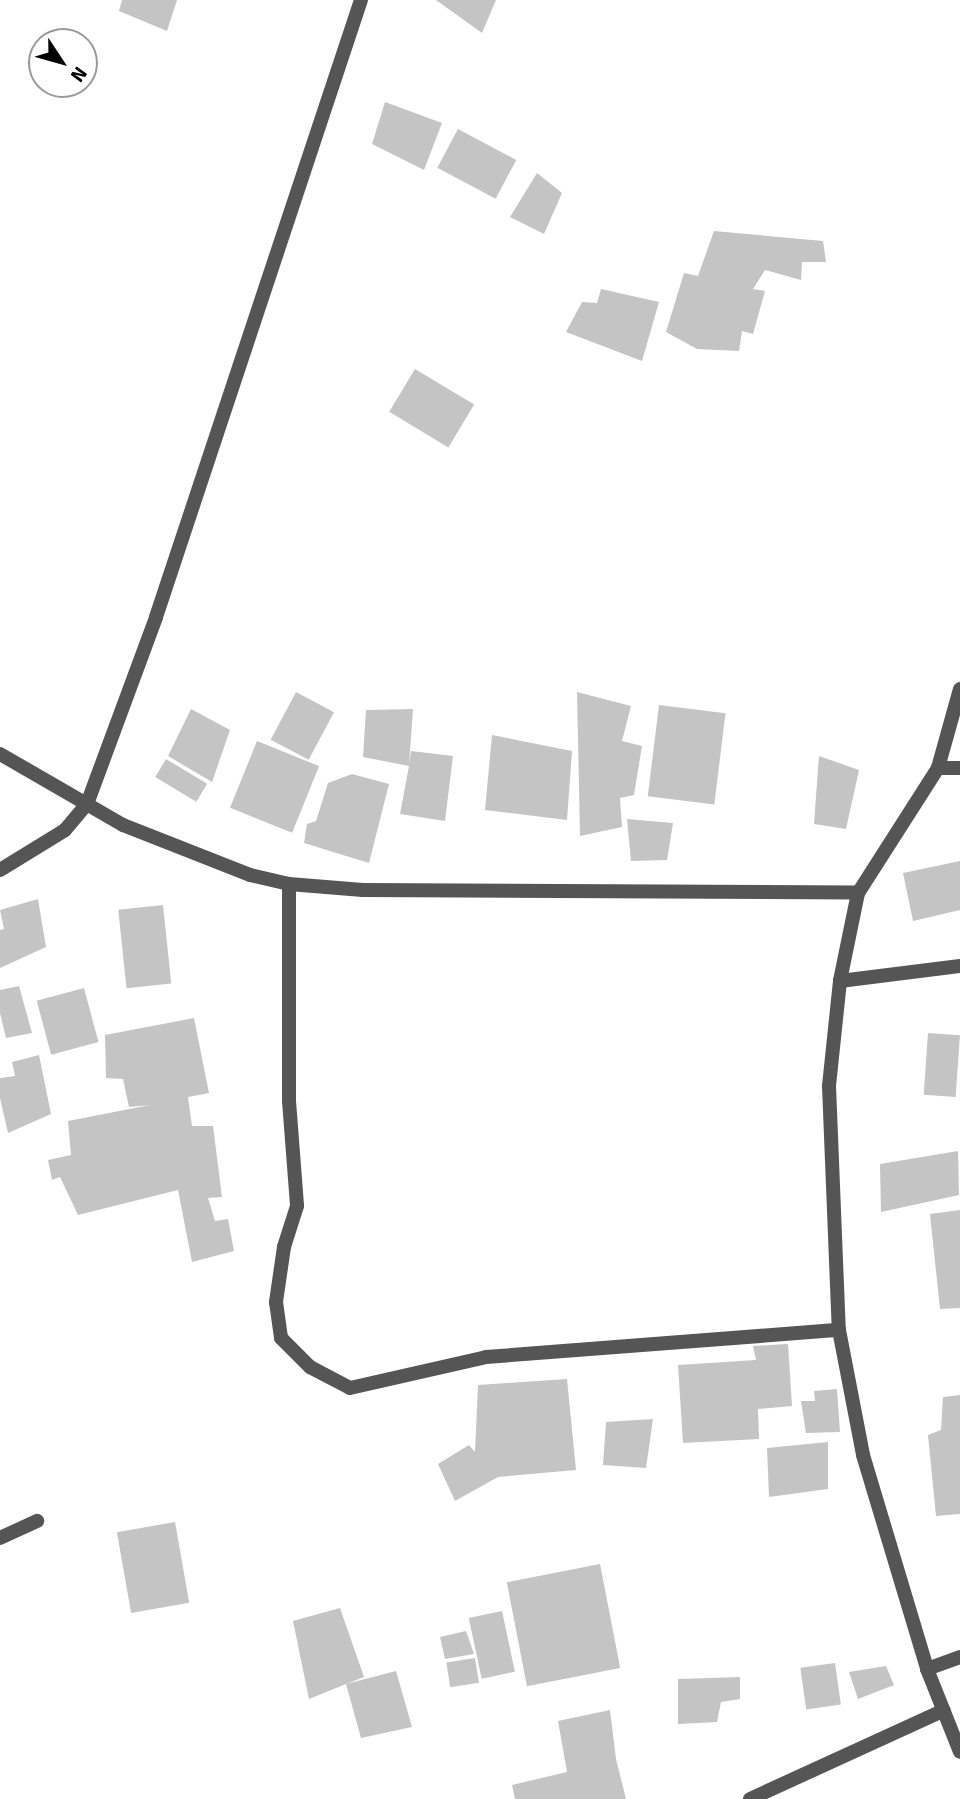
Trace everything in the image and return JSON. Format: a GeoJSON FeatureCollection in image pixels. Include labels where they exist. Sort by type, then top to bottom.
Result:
{"type":"FeatureCollection","features":[{"type":"Feature","properties":{"kind":"street"},"geometry":{"type":"LineString","coordinates":[[0,870],[65,830],[87,804],[156,617],[361,0]]}},
{"type":"Feature","properties":{"kind":"street"},"geometry":{"type":"LineString","coordinates":[[960,689],[938,768],[858,893],[839,981],[829,1086],[839,1330],[863,1455],[928,1669],[960,1752]]}},
{"type":"Feature","properties":{"kind":"street"},"geometry":{"type":"LineString","coordinates":[[0,754],[122,825],[250,875],[289,884],[363,890],[858,893]]}},
{"type":"Feature","properties":{"kind":"street"},"geometry":{"type":"LineString","coordinates":[[938,768],[960,768]]}},
{"type":"Feature","properties":{"kind":"street"},"geometry":{"type":"LineString","coordinates":[[289,884],[289,1088],[297,1206],[284,1247],[276,1302],[281,1338],[310,1367],[350,1388],[486,1357],[839,1330]]}},
{"type":"Feature","properties":{"kind":"street"},"geometry":{"type":"LineString","coordinates":[[839,981],[960,966]]}},
{"type":"Feature","properties":{"kind":"street"},"geometry":{"type":"LineString","coordinates":[[0,1538],[37,1521]]}},
{"type":"Feature","properties":{"kind":"street"},"geometry":{"type":"LineString","coordinates":[[928,1669],[960,1657]]}},
{"type":"Feature","properties":{"kind":"street"},"geometry":{"type":"LineString","coordinates":[[750,1799],[944,1710]]}},
{"type":"Feature","properties":{"kind":"building"},"geometry":{"type":"Polygon","coordinates":[[[122,0],[177,0],[167,31],[119,11],[122,0]]]}},
{"type":"Feature","properties":{"kind":"building"},"geometry":{"type":"Polygon","coordinates":[[[436,0],[496,0],[482,33],[436,0]]]}},
{"type":"Feature","properties":{"kind":"building"},"geometry":{"type":"Polygon","coordinates":[[[385,102],[442,123],[424,170],[372,144],[385,102]]]}},
{"type":"Feature","properties":{"kind":"building"},"geometry":{"type":"Polygon","coordinates":[[[458,129],[516,160],[496,199],[437,168],[458,129]]]}},
{"type":"Feature","properties":{"kind":"building"},"geometry":{"type":"Polygon","coordinates":[[[537,173],[562,193],[544,234],[510,217],[537,173]]]}},
{"type":"Feature","properties":{"kind":"building"},"geometry":{"type":"Polygon","coordinates":[[[714,231],[823,241],[826,262],[802,262],[801,280],[765,270],[753,289],[765,291],[753,334],[742,331],[739,351],[697,349],[666,332],[684,273],[698,276],[714,231]]]}},
{"type":"Feature","properties":{"kind":"building"},"geometry":{"type":"Polygon","coordinates":[[[601,289],[659,302],[642,361],[566,332],[582,302],[597,303],[601,289]]]}},
{"type":"Feature","properties":{"kind":"building"},"geometry":{"type":"Polygon","coordinates":[[[415,369],[474,405],[448,447],[389,412],[415,369]]]}},
{"type":"Feature","properties":{"kind":"building"},"geometry":{"type":"Polygon","coordinates":[[[296,692],[334,712],[309,760],[271,740],[296,692]]]}},
{"type":"Feature","properties":{"kind":"building"},"geometry":{"type":"Polygon","coordinates":[[[577,692],[631,706],[622,741],[642,746],[634,795],[620,798],[622,827],[580,836],[577,692]]]}},
{"type":"Feature","properties":{"kind":"building"},"geometry":{"type":"Polygon","coordinates":[[[659,705],[726,713],[714,804],[648,796],[659,705]]]}},
{"type":"Feature","properties":{"kind":"building"},"geometry":{"type":"Polygon","coordinates":[[[191,709],[230,730],[212,782],[168,756],[191,709]]]}},
{"type":"Feature","properties":{"kind":"building"},"geometry":{"type":"Polygon","coordinates":[[[413,709],[409,764],[411,751],[453,756],[445,821],[400,814],[409,766],[363,757],[366,710],[413,709]]]}},
{"type":"Feature","properties":{"kind":"building"},"geometry":{"type":"Polygon","coordinates":[[[492,735],[572,751],[567,820],[485,810],[492,735]]]}},
{"type":"Feature","properties":{"kind":"building"},"geometry":{"type":"Polygon","coordinates":[[[257,741],[319,766],[292,833],[230,808],[257,741]]]}},
{"type":"Feature","properties":{"kind":"building"},"geometry":{"type":"Polygon","coordinates":[[[819,756],[859,770],[846,829],[814,824],[819,756]]]}},
{"type":"Feature","properties":{"kind":"building"},"geometry":{"type":"Polygon","coordinates":[[[166,759],[207,784],[196,802],[155,777],[166,759]]]}},
{"type":"Feature","properties":{"kind":"building"},"geometry":{"type":"Polygon","coordinates":[[[352,774],[389,784],[369,863],[304,843],[307,824],[316,821],[328,783],[352,774]]]}},
{"type":"Feature","properties":{"kind":"building"},"geometry":{"type":"Polygon","coordinates":[[[627,819],[673,823],[667,860],[631,861],[627,819]]]}},
{"type":"Feature","properties":{"kind":"building"},"geometry":{"type":"Polygon","coordinates":[[[960,861],[960,910],[913,921],[903,873],[960,861]]]}},
{"type":"Feature","properties":{"kind":"building"},"geometry":{"type":"Polygon","coordinates":[[[38,899],[46,947],[0,968],[0,930],[4,929],[0,910],[38,899]]]}},
{"type":"Feature","properties":{"kind":"building"},"geometry":{"type":"Polygon","coordinates":[[[163,905],[171,984],[127,988],[118,910],[163,905]]]}},
{"type":"Feature","properties":{"kind":"building"},"geometry":{"type":"Polygon","coordinates":[[[19,986],[32,1033],[6,1038],[0,1013],[0,990],[19,986]]]}},
{"type":"Feature","properties":{"kind":"building"},"geometry":{"type":"Polygon","coordinates":[[[84,988],[98,1042],[51,1055],[37,1001],[84,988]]]}},
{"type":"Feature","properties":{"kind":"building"},"geometry":{"type":"Polygon","coordinates":[[[194,1018],[209,1093],[188,1097],[192,1126],[213,1126],[222,1197],[208,1198],[215,1221],[228,1219],[234,1251],[192,1262],[178,1190],[78,1215],[60,1177],[52,1180],[48,1160],[71,1155],[68,1121],[150,1105],[129,1107],[123,1079],[106,1078],[105,1035],[194,1018]]]}},
{"type":"Feature","properties":{"kind":"building"},"geometry":{"type":"Polygon","coordinates":[[[928,1033],[960,1035],[956,1097],[924,1095],[928,1033]]]}},
{"type":"Feature","properties":{"kind":"building"},"geometry":{"type":"Polygon","coordinates":[[[39,1055],[51,1114],[8,1133],[0,1098],[0,1078],[15,1076],[12,1062],[39,1055]]]}},
{"type":"Feature","properties":{"kind":"building"},"geometry":{"type":"Polygon","coordinates":[[[958,1151],[959,1195],[881,1212],[880,1164],[958,1151]]]}},
{"type":"Feature","properties":{"kind":"building"},"geometry":{"type":"Polygon","coordinates":[[[960,1210],[960,1308],[940,1309],[930,1214],[960,1210]]]}},
{"type":"Feature","properties":{"kind":"building"},"geometry":{"type":"Polygon","coordinates":[[[788,1344],[792,1406],[758,1409],[759,1439],[683,1443],[678,1365],[756,1360],[753,1346],[788,1344]]]}},
{"type":"Feature","properties":{"kind":"building"},"geometry":{"type":"Polygon","coordinates":[[[567,1379],[576,1470],[498,1477],[455,1501],[438,1464],[469,1445],[475,1452],[478,1385],[567,1379]]]}},
{"type":"Feature","properties":{"kind":"building"},"geometry":{"type":"Polygon","coordinates":[[[837,1389],[840,1432],[806,1433],[801,1401],[815,1401],[814,1391],[837,1389]]]}},
{"type":"Feature","properties":{"kind":"building"},"geometry":{"type":"Polygon","coordinates":[[[960,1395],[960,1514],[936,1516],[928,1435],[941,1430],[943,1397],[960,1395]]]}},
{"type":"Feature","properties":{"kind":"building"},"geometry":{"type":"Polygon","coordinates":[[[653,1419],[646,1468],[603,1465],[606,1422],[653,1419]]]}},
{"type":"Feature","properties":{"kind":"building"},"geometry":{"type":"Polygon","coordinates":[[[828,1442],[828,1489],[769,1497],[767,1448],[828,1442]]]}},
{"type":"Feature","properties":{"kind":"building"},"geometry":{"type":"Polygon","coordinates":[[[175,1522],[189,1603],[131,1613],[117,1532],[175,1522]]]}},
{"type":"Feature","properties":{"kind":"building"},"geometry":{"type":"Polygon","coordinates":[[[600,1564],[620,1668],[527,1686],[507,1582],[600,1564]]]}},
{"type":"Feature","properties":{"kind":"building"},"geometry":{"type":"Polygon","coordinates":[[[340,1608],[364,1677],[309,1699],[293,1621],[340,1608]]]}},
{"type":"Feature","properties":{"kind":"building"},"geometry":{"type":"Polygon","coordinates":[[[502,1611],[515,1672],[482,1679],[469,1618],[502,1611]]]}},
{"type":"Feature","properties":{"kind":"building"},"geometry":{"type":"Polygon","coordinates":[[[466,1631],[474,1654],[445,1659],[440,1637],[466,1631]]]}},
{"type":"Feature","properties":{"kind":"building"},"geometry":{"type":"Polygon","coordinates":[[[475,1658],[479,1683],[450,1687],[446,1663],[475,1658]]]}},
{"type":"Feature","properties":{"kind":"building"},"geometry":{"type":"Polygon","coordinates":[[[835,1663],[841,1705],[806,1709],[800,1668],[835,1663]]]}},
{"type":"Feature","properties":{"kind":"building"},"geometry":{"type":"Polygon","coordinates":[[[886,1666],[894,1685],[858,1699],[849,1672],[886,1666]]]}},
{"type":"Feature","properties":{"kind":"building"},"geometry":{"type":"Polygon","coordinates":[[[396,1671],[412,1727],[361,1738],[346,1684],[396,1671]]]}},
{"type":"Feature","properties":{"kind":"building"},"geometry":{"type":"Polygon","coordinates":[[[740,1677],[740,1699],[721,1702],[717,1722],[678,1724],[678,1679],[740,1677]]]}},
{"type":"Feature","properties":{"kind":"building"},"geometry":{"type":"Polygon","coordinates":[[[610,1710],[616,1759],[626,1799],[515,1799],[512,1785],[567,1772],[558,1721],[610,1710]]]}}]}
